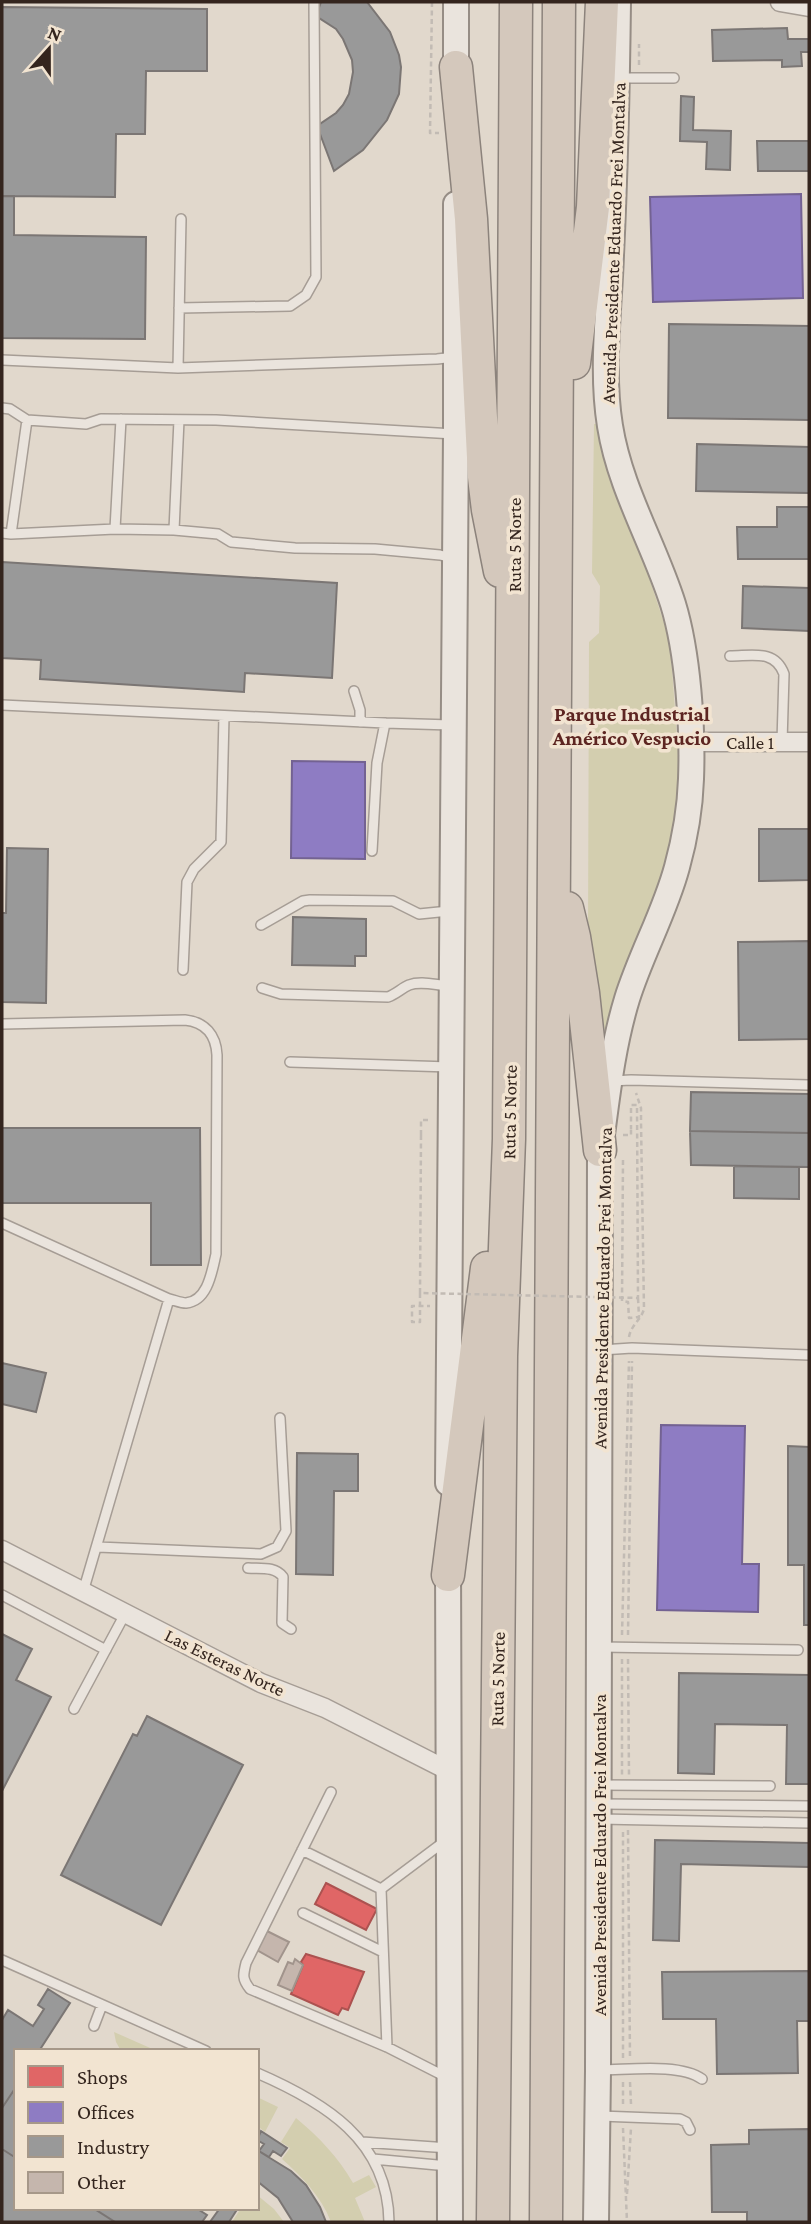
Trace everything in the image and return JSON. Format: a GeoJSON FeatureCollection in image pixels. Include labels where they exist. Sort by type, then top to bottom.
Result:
{"type":"FeatureCollection","features":[{"type":"Feature","properties":{"kind":"highway","name":"Ruta 5 Norte"},"geometry":{"type":"LineString","coordinates":[[493,2222],[501,1356],[509,1139],[516,2]]}},
{"type":"Feature","properties":{"kind":"highway"},"geometry":{"type":"LineString","coordinates":[[546,2222],[559,2]]}},
{"type":"Feature","properties":{"kind":"highway"},"geometry":{"type":"LineString","coordinates":[[557,490],[593,207],[602,2]]}},
{"type":"Feature","properties":{"kind":"highway"},"geometry":{"type":"LineString","coordinates":[[456,67],[471,219],[485,488],[495,549],[513,627]]}},
{"type":"Feature","properties":{"kind":"highway"},"geometry":{"type":"LineString","coordinates":[[554,867],[576,949],[615,1144]]}},
{"type":"Feature","properties":{"kind":"highway"},"geometry":{"type":"LineString","coordinates":[[448,1575],[474,1353],[509,1139]]}},
{"type":"Feature","properties":{"kind":"main road"},"geometry":{"type":"LineString","coordinates":[[450,2222],[448,1575],[456,434],[456,2]]}},
{"type":"Feature","properties":{"kind":"main road","name":"Avenida Presidente Eduardo Frei Montalva"},"geometry":{"type":"LineString","coordinates":[[596,2222],[599,1350],[615,1144],[609,1081],[617,1035],[628,996],[670,890],[683,843],[690,801],[691,742],[687,678],[677,619],[621,472],[610,424],[607,367],[618,78],[618,2]]}},
{"type":"Feature","properties":{"kind":"street"},"geometry":{"type":"LineString","coordinates":[[780,2],[809,7]]}},
{"type":"Feature","properties":{"kind":"street","name":"Calle 1"},"geometry":{"type":"LineString","coordinates":[[691,742],[809,743]]}},
{"type":"Feature","properties":{"kind":"street","name":"Las Esteras Norte"},"geometry":{"type":"LineString","coordinates":[[2,1550],[261,1683],[325,1708],[449,1771]]}},
{"type":"Feature","properties":{"kind":"lane"},"geometry":{"type":"LineString","coordinates":[[179,308],[290,306],[306,295],[316,278],[314,2]]}},
{"type":"Feature","properties":{"kind":"lane"},"geometry":{"type":"LineString","coordinates":[[618,78],[674,78]]}},
{"type":"Feature","properties":{"kind":"lane"},"geometry":{"type":"LineString","coordinates":[[178,368],[181,219]]}},
{"type":"Feature","properties":{"kind":"lane"},"geometry":{"type":"LineString","coordinates":[[2,360],[178,368],[456,357]]}},
{"type":"Feature","properties":{"kind":"lane"},"geometry":{"type":"LineString","coordinates":[[2,408],[10,409],[27,420],[86,424],[101,419],[216,420],[456,434]]}},
{"type":"Feature","properties":{"kind":"lane"},"geometry":{"type":"LineString","coordinates":[[115,529],[121,419]]}},
{"type":"Feature","properties":{"kind":"lane"},"geometry":{"type":"LineString","coordinates":[[27,420],[7,534],[115,529],[174,530],[218,534],[231,542],[295,548],[396,551],[455,559]]}},
{"type":"Feature","properties":{"kind":"lane"},"geometry":{"type":"LineString","coordinates":[[174,530],[179,420]]}},
{"type":"Feature","properties":{"kind":"lane"},"geometry":{"type":"LineString","coordinates":[[730,656],[764,656],[775,659],[780,664],[784,674],[782,742]]}},
{"type":"Feature","properties":{"kind":"lane"},"geometry":{"type":"LineString","coordinates":[[354,691],[360,710],[360,722]]}},
{"type":"Feature","properties":{"kind":"lane"},"geometry":{"type":"LineString","coordinates":[[2,705],[454,725]]}},
{"type":"Feature","properties":{"kind":"lane"},"geometry":{"type":"LineString","coordinates":[[183,970],[187,882],[194,869],[221,842],[224,716]]}},
{"type":"Feature","properties":{"kind":"lane"},"geometry":{"type":"LineString","coordinates":[[372,851],[377,763],[385,723]]}},
{"type":"Feature","properties":{"kind":"lane"},"geometry":{"type":"LineString","coordinates":[[261,925],[303,901],[310,900],[393,901],[419,914],[452,911]]}},
{"type":"Feature","properties":{"kind":"lane"},"geometry":{"type":"LineString","coordinates":[[262,988],[281,994],[388,997],[408,986],[452,986]]}},
{"type":"Feature","properties":{"kind":"lane"},"geometry":{"type":"LineString","coordinates":[[2,1024],[185,1020],[201,1024],[212,1035],[217,1055],[216,1254],[211,1278],[200,1297],[186,1303],[169,1299],[2,1223]]}},
{"type":"Feature","properties":{"kind":"lane"},"geometry":{"type":"LineString","coordinates":[[290,1062],[452,1067]]}},
{"type":"Feature","properties":{"kind":"lane"},"geometry":{"type":"LineString","coordinates":[[609,1081],[809,1086]]}},
{"type":"Feature","properties":{"kind":"lane"},"geometry":{"type":"LineString","coordinates":[[83,1592],[169,1299]]}},
{"type":"Feature","properties":{"kind":"lane"},"geometry":{"type":"LineString","coordinates":[[599,1350],[632,1348],[809,1354]]}},
{"type":"Feature","properties":{"kind":"lane"},"geometry":{"type":"LineString","coordinates":[[98,1547],[261,1554],[277,1546],[286,1531],[280,1418]]}},
{"type":"Feature","properties":{"kind":"lane"},"geometry":{"type":"LineString","coordinates":[[248,1568],[272,1569],[281,1573],[282,1623],[291,1629]]}},
{"type":"Feature","properties":{"kind":"lane"},"geometry":{"type":"LineString","coordinates":[[2,1595],[106,1650]]}},
{"type":"Feature","properties":{"kind":"lane"},"geometry":{"type":"LineString","coordinates":[[74,1709],[125,1614]]}},
{"type":"Feature","properties":{"kind":"lane"},"geometry":{"type":"LineString","coordinates":[[599,1647],[798,1650]]}},
{"type":"Feature","properties":{"kind":"lane"},"geometry":{"type":"LineString","coordinates":[[598,1802],[770,1786]]}},
{"type":"Feature","properties":{"kind":"lane"},"geometry":{"type":"LineString","coordinates":[[331,1792],[246,1963],[243,1976],[245,1983],[250,1989],[387,2047],[451,2079]]}},
{"type":"Feature","properties":{"kind":"lane"},"geometry":{"type":"LineString","coordinates":[[598,1802],[809,1806]]}},
{"type":"Feature","properties":{"kind":"lane"},"geometry":{"type":"LineString","coordinates":[[598,1802],[809,1823]]}},
{"type":"Feature","properties":{"kind":"lane"},"geometry":{"type":"LineString","coordinates":[[381,1889],[450,1838]]}},
{"type":"Feature","properties":{"kind":"lane"},"geometry":{"type":"LineString","coordinates":[[302,1850],[381,1889]]}},
{"type":"Feature","properties":{"kind":"lane"},"geometry":{"type":"LineString","coordinates":[[381,1889],[387,2047]]}},
{"type":"Feature","properties":{"kind":"lane"},"geometry":{"type":"LineString","coordinates":[[303,1913],[383,1952]]}},
{"type":"Feature","properties":{"kind":"lane"},"geometry":{"type":"LineString","coordinates":[[2,1960],[201,2049]]}},
{"type":"Feature","properties":{"kind":"lane"},"geometry":{"type":"LineString","coordinates":[[94,2026],[102,2005]]}},
{"type":"Feature","properties":{"kind":"lane"},"geometry":{"type":"LineString","coordinates":[[598,2071],[671,2070],[694,2073],[702,2078]]}},
{"type":"Feature","properties":{"kind":"lane"},"geometry":{"type":"LineString","coordinates":[[259,2074],[316,2103],[362,2142],[373,2159],[386,2192],[389,2222]]}},
{"type":"Feature","properties":{"kind":"lane"},"geometry":{"type":"LineString","coordinates":[[597,2116],[680,2119],[686,2122],[690,2130]]}},
{"type":"Feature","properties":{"kind":"lane"},"geometry":{"type":"LineString","coordinates":[[362,2142],[451,2157]]}},
{"type":"Feature","properties":{"kind":"lane"},"geometry":{"type":"LineString","coordinates":[[373,2159],[451,2157]]}},
{"type":"Feature","properties":{"kind":"path"},"geometry":{"type":"LineString","coordinates":[[432,2],[430,133],[442,133]]}},
{"type":"Feature","properties":{"kind":"path"},"geometry":{"type":"LineString","coordinates":[[631,1105],[637,1105],[639,1317],[629,1318],[628,1302],[622,1301],[615,1144],[631,1135],[631,1105]]}},
{"type":"Feature","properties":{"kind":"path"},"geometry":{"type":"LineString","coordinates":[[436,1305],[424,1306],[412,1306],[412,1322],[419,1322],[419,1313],[420,1303],[421,1120],[439,1120]]}},
{"type":"Feature","properties":{"kind":"path"},"geometry":{"type":"LineString","coordinates":[[420,1293],[638,1298]]}},
{"type":"Feature","properties":{"kind":"shaded area"},"geometry":{"type":"Polygon","coordinates":[[[594,424],[601,424],[608,453],[670,641],[679,765],[676,832],[656,901],[623,972],[605,1032],[592,978],[588,934],[589,642],[599,633],[600,586],[592,573],[594,424]]]}},
{"type":"Feature","properties":{"kind":"shaded area"},"geometry":{"type":"Polygon","coordinates":[[[114,2032],[152,2049],[120,2049],[114,2032]]]}},
{"type":"Feature","properties":{"kind":"shaded area"},"geometry":{"type":"Polygon","coordinates":[[[259,2098],[278,2107],[265,2132],[260,2128],[259,2098]]]}},
{"type":"Feature","properties":{"kind":"shaded area"},"geometry":{"type":"Polygon","coordinates":[[[296,2118],[328,2148],[353,2183],[369,2175],[376,2187],[355,2198],[365,2222],[331,2222],[310,2188],[282,2159],[290,2148],[281,2142],[296,2118]]]}},
{"type":"Feature","properties":{"kind":"shaded area"},"geometry":{"type":"Polygon","coordinates":[[[259,2197],[284,2222],[232,2222],[240,2210],[259,2210],[259,2197]]]}},
{"type":"Feature","properties":{"kind":"building: Shops"},"geometry":{"type":"Polygon","coordinates":[[[326,1883],[377,1909],[366,1930],[315,1904],[326,1883]]]}},
{"type":"Feature","properties":{"kind":"building: Shops"},"geometry":{"type":"Polygon","coordinates":[[[306,1954],[364,1972],[348,2010],[342,2008],[338,2015],[291,1994],[306,1954]]]}},
{"type":"Feature","properties":{"kind":"building: Offices"},"geometry":{"type":"Polygon","coordinates":[[[801,194],[803,298],[653,302],[650,197],[801,194]]]}},
{"type":"Feature","properties":{"kind":"building: Offices"},"geometry":{"type":"Polygon","coordinates":[[[292,761],[365,762],[365,859],[291,858],[292,761]]]}},
{"type":"Feature","properties":{"kind":"building: Offices"},"geometry":{"type":"Polygon","coordinates":[[[661,1425],[745,1426],[742,1564],[759,1564],[758,1612],[657,1610],[661,1425]]]}},
{"type":"Feature","properties":{"kind":"building: Industry"},"geometry":{"type":"Polygon","coordinates":[[[321,2],[367,2],[390,32],[401,67],[399,94],[387,120],[363,150],[334,171],[317,126],[343,105],[349,94],[353,72],[352,60],[343,39],[336,29],[316,16],[321,2]]]}},
{"type":"Feature","properties":{"kind":"building: Industry"},"geometry":{"type":"Polygon","coordinates":[[[2,7],[207,9],[207,71],[146,71],[145,134],[116,134],[115,197],[2,196],[2,7]]]}},
{"type":"Feature","properties":{"kind":"building: Industry"},"geometry":{"type":"Polygon","coordinates":[[[787,28],[788,39],[809,39],[809,52],[801,52],[802,66],[782,67],[782,60],[713,61],[712,30],[787,28]]]}},
{"type":"Feature","properties":{"kind":"building: Industry"},"geometry":{"type":"Polygon","coordinates":[[[681,96],[694,97],[693,130],[731,131],[730,170],[706,169],[707,142],[680,141],[681,96]]]}},
{"type":"Feature","properties":{"kind":"building: Industry"},"geometry":{"type":"Polygon","coordinates":[[[757,141],[809,141],[809,171],[758,171],[757,141]]]}},
{"type":"Feature","properties":{"kind":"building: Industry"},"geometry":{"type":"Polygon","coordinates":[[[2,196],[14,196],[14,235],[146,237],[145,339],[2,338],[2,196]]]}},
{"type":"Feature","properties":{"kind":"building: Industry"},"geometry":{"type":"Polygon","coordinates":[[[669,324],[809,326],[809,420],[668,418],[669,324]]]}},
{"type":"Feature","properties":{"kind":"building: Industry"},"geometry":{"type":"Polygon","coordinates":[[[697,444],[809,447],[809,493],[696,491],[697,444]]]}},
{"type":"Feature","properties":{"kind":"building: Industry"},"geometry":{"type":"Polygon","coordinates":[[[777,507],[809,507],[809,559],[738,559],[737,527],[777,527],[777,507]]]}},
{"type":"Feature","properties":{"kind":"building: Industry"},"geometry":{"type":"Polygon","coordinates":[[[2,562],[337,583],[332,678],[245,673],[244,692],[40,679],[41,660],[2,658],[2,562]]]}},
{"type":"Feature","properties":{"kind":"building: Industry"},"geometry":{"type":"Polygon","coordinates":[[[743,586],[809,588],[809,631],[742,628],[743,586]]]}},
{"type":"Feature","properties":{"kind":"building: Industry"},"geometry":{"type":"Polygon","coordinates":[[[759,829],[809,829],[809,880],[759,881],[759,829]]]}},
{"type":"Feature","properties":{"kind":"building: Industry"},"geometry":{"type":"Polygon","coordinates":[[[7,848],[48,849],[46,1003],[2,1002],[2,913],[6,913],[7,848]]]}},
{"type":"Feature","properties":{"kind":"building: Industry"},"geometry":{"type":"Polygon","coordinates":[[[293,917],[366,919],[366,956],[355,956],[355,966],[292,965],[293,917]]]}},
{"type":"Feature","properties":{"kind":"building: Industry"},"geometry":{"type":"Polygon","coordinates":[[[809,941],[809,1039],[739,1040],[738,942],[809,941]]]}},
{"type":"Feature","properties":{"kind":"building: Industry"},"geometry":{"type":"Polygon","coordinates":[[[691,1092],[809,1094],[809,1133],[690,1131],[691,1092]]]}},
{"type":"Feature","properties":{"kind":"building: Industry"},"geometry":{"type":"Polygon","coordinates":[[[2,1128],[200,1128],[201,1265],[151,1265],[151,1203],[2,1203],[2,1128]]]}},
{"type":"Feature","properties":{"kind":"building: Industry"},"geometry":{"type":"Polygon","coordinates":[[[690,1131],[809,1133],[809,1167],[691,1165],[690,1131]]]}},
{"type":"Feature","properties":{"kind":"building: Industry"},"geometry":{"type":"Polygon","coordinates":[[[734,1166],[799,1167],[799,1199],[734,1198],[734,1166]]]}},
{"type":"Feature","properties":{"kind":"building: Industry"},"geometry":{"type":"Polygon","coordinates":[[[2,1363],[46,1373],[36,1412],[2,1404],[2,1363]]]}},
{"type":"Feature","properties":{"kind":"building: Industry"},"geometry":{"type":"Polygon","coordinates":[[[788,1446],[809,1447],[809,1625],[804,1625],[804,1565],[788,1565],[788,1446]]]}},
{"type":"Feature","properties":{"kind":"building: Industry"},"geometry":{"type":"Polygon","coordinates":[[[297,1453],[358,1454],[358,1491],[334,1491],[333,1575],[296,1574],[297,1453]]]}},
{"type":"Feature","properties":{"kind":"building: Industry"},"geometry":{"type":"Polygon","coordinates":[[[2,1634],[32,1649],[16,1680],[51,1697],[2,1791],[2,1634]]]}},
{"type":"Feature","properties":{"kind":"building: Industry"},"geometry":{"type":"Polygon","coordinates":[[[679,1673],[809,1675],[809,1784],[786,1784],[787,1725],[715,1724],[714,1774],[678,1773],[679,1673]]]}},
{"type":"Feature","properties":{"kind":"building: Industry"},"geometry":{"type":"Polygon","coordinates":[[[147,1716],[243,1765],[161,1925],[61,1875],[133,1734],[137,1736],[147,1716]]]}},
{"type":"Feature","properties":{"kind":"building: Industry"},"geometry":{"type":"Polygon","coordinates":[[[655,1840],[809,1843],[809,1867],[681,1864],[679,1941],[653,1940],[655,1840]]]}},
{"type":"Feature","properties":{"kind":"building: Industry"},"geometry":{"type":"Polygon","coordinates":[[[809,1971],[809,2021],[797,2021],[798,2073],[717,2074],[716,2019],[663,2019],[662,1972],[809,1971]]]}},
{"type":"Feature","properties":{"kind":"building: Industry"},"geometry":{"type":"Polygon","coordinates":[[[48,1989],[70,2003],[40,2049],[14,2049],[14,2090],[2,2108],[2,2020],[8,2010],[33,2026],[44,2009],[38,2005],[48,1989]]]}},
{"type":"Feature","properties":{"kind":"building: Industry"},"geometry":{"type":"Polygon","coordinates":[[[14,2090],[14,2157],[2,2149],[2,2108],[14,2090]]]}},
{"type":"Feature","properties":{"kind":"building: Industry"},"geometry":{"type":"Polygon","coordinates":[[[809,2129],[809,2222],[747,2222],[747,2212],[712,2212],[711,2145],[749,2144],[749,2130],[809,2129]]]}},
{"type":"Feature","properties":{"kind":"building: Industry"},"geometry":{"type":"Polygon","coordinates":[[[261,2131],[287,2148],[281,2156],[273,2151],[269,2157],[259,2151],[264,2144],[259,2141],[261,2131]]]}},
{"type":"Feature","properties":{"kind":"building: Industry"},"geometry":{"type":"Polygon","coordinates":[[[2,2149],[14,2157],[14,2210],[96,2210],[115,2222],[2,2222],[2,2149]]]}},
{"type":"Feature","properties":{"kind":"building: Industry"},"geometry":{"type":"Polygon","coordinates":[[[259,2151],[291,2171],[306,2185],[326,2222],[293,2222],[278,2198],[259,2183],[259,2151]]]}},
{"type":"Feature","properties":{"kind":"building: Industry"},"geometry":{"type":"Polygon","coordinates":[[[96,2210],[199,2210],[207,2215],[202,2222],[115,2222],[96,2210]]]}},
{"type":"Feature","properties":{"kind":"building: Industry"},"geometry":{"type":"Polygon","coordinates":[[[219,2210],[237,2210],[229,2222],[210,2222],[219,2210]]]}},
{"type":"Feature","properties":{"kind":"building: Other"},"geometry":{"type":"Polygon","coordinates":[[[267,1931],[289,1942],[278,1962],[257,1950],[267,1931]]]}},
{"type":"Feature","properties":{"kind":"building: Other"},"geometry":{"type":"Polygon","coordinates":[[[295,1959],[303,1965],[292,1991],[278,1985],[288,1962],[293,1964],[295,1959]]]}},
{"type":"Feature","properties":{"kind":"district","name":"Parque Industrial Américo Vespucio"},"geometry":{"type":"Point","coordinates":[632,726]}}]}
